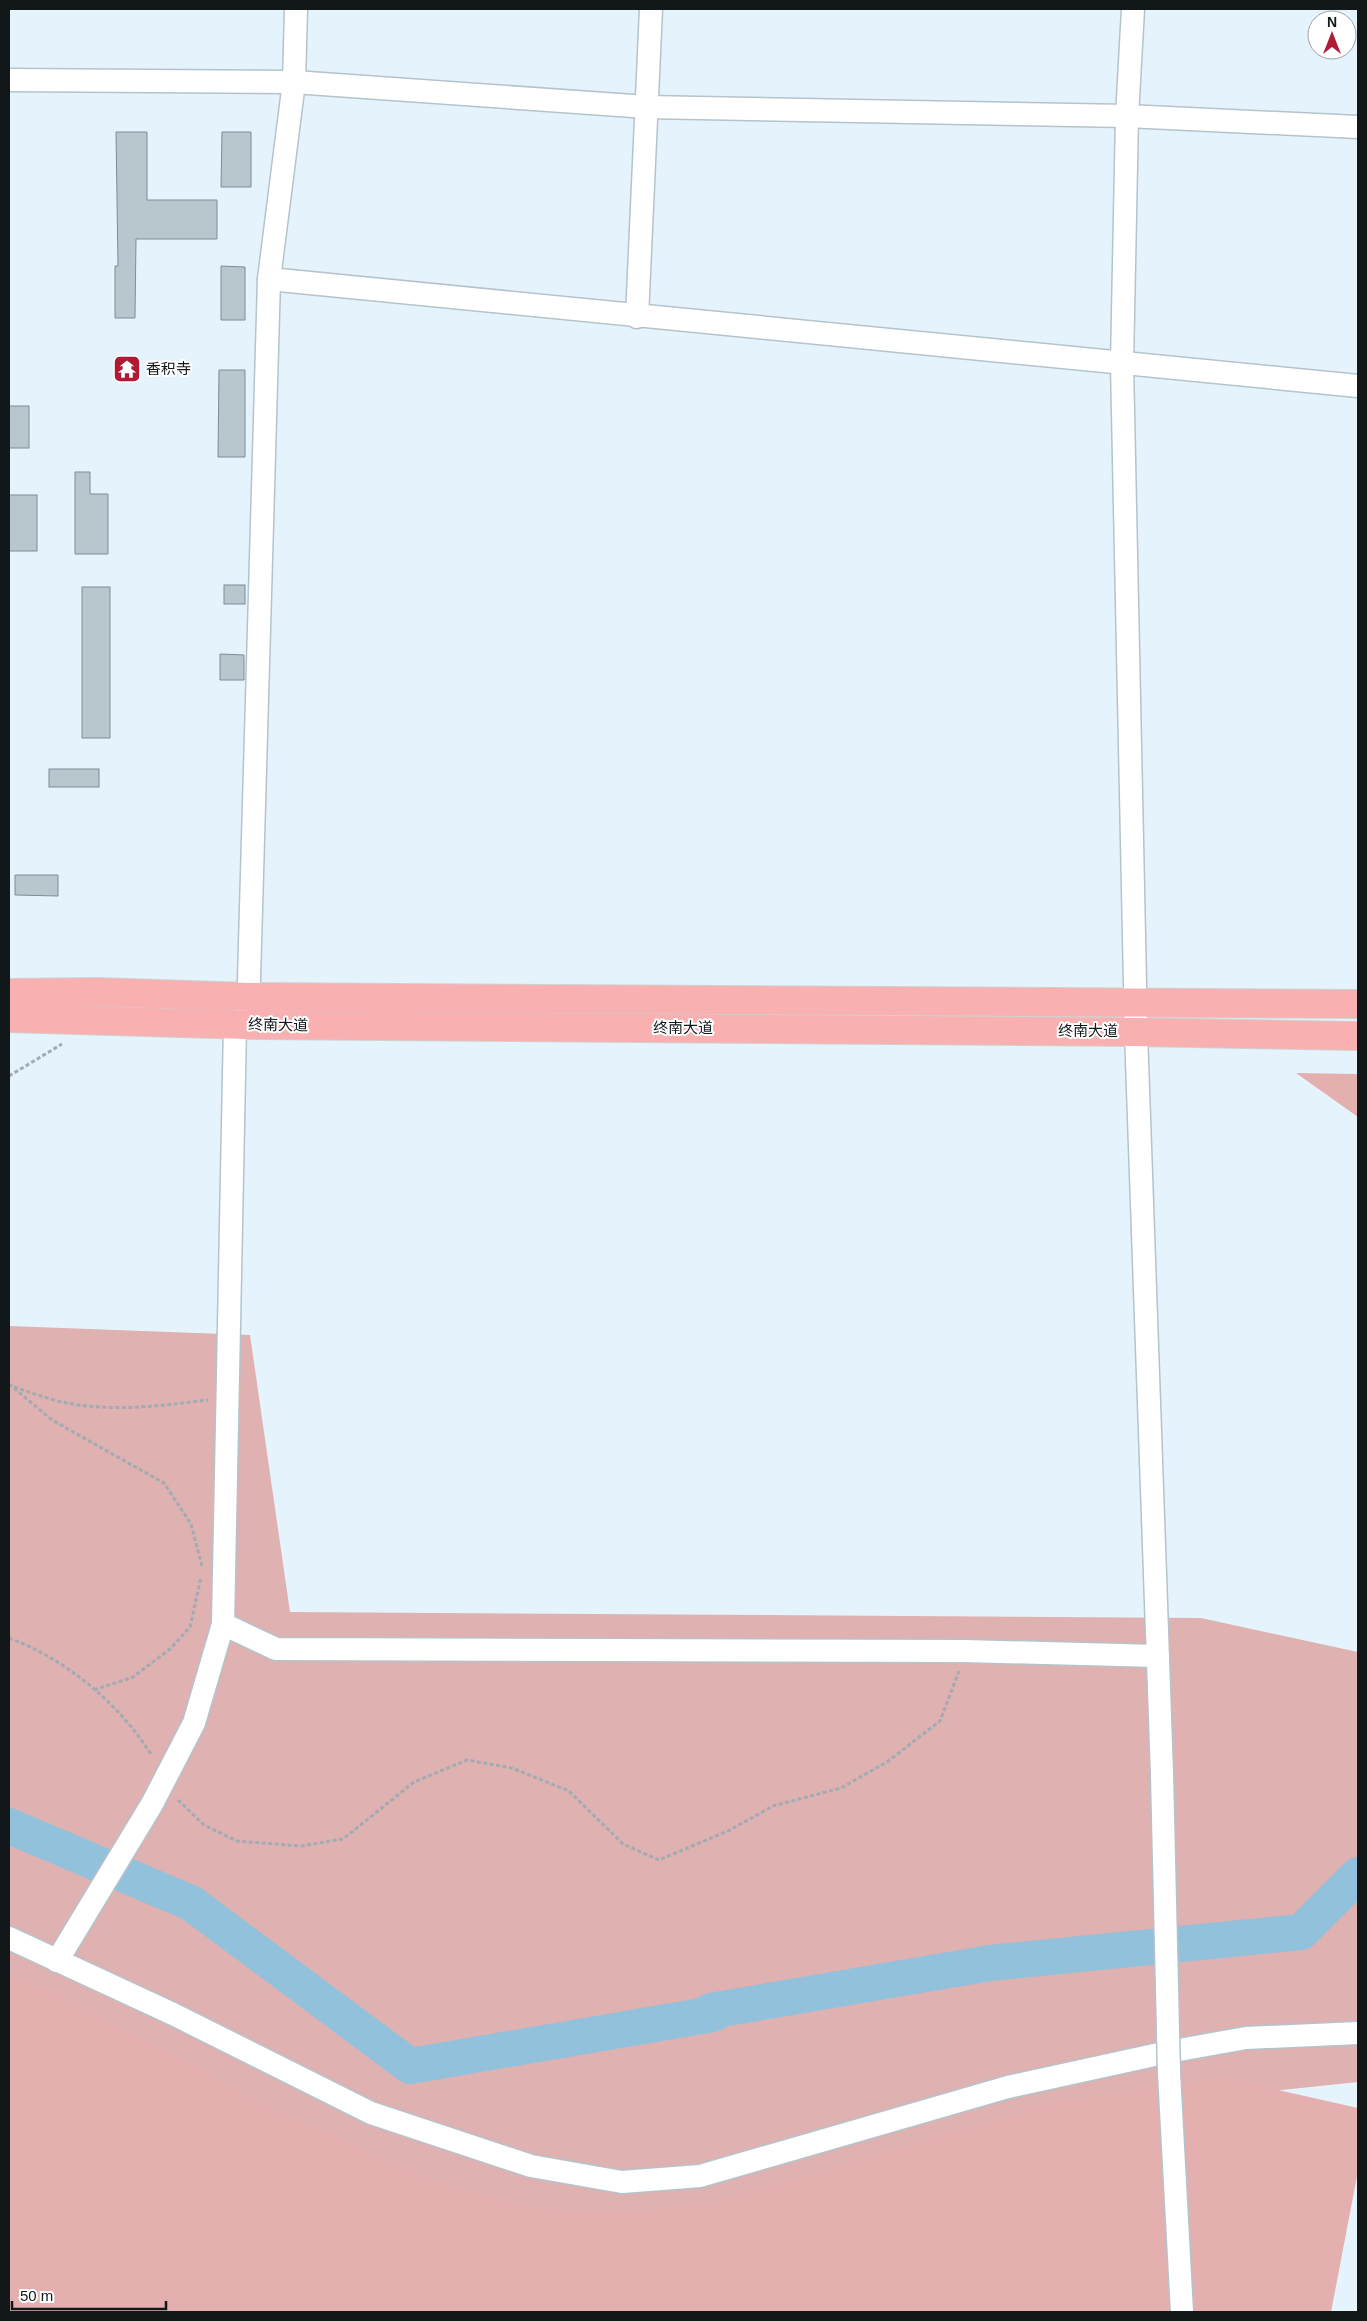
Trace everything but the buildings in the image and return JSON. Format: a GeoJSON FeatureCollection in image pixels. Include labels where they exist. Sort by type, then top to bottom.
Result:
{"type":"FeatureCollection","features":[{"type":"Feature","properties":{"kind":"highway","name":"终南大道"},"geometry":{"type":"LineString","coordinates":[[9,993],[97,992],[249,998],[1358,1004]]}},
{"type":"Feature","properties":{"kind":"highway","name":"终南大道"},"geometry":{"type":"LineString","coordinates":[[9,1018],[242,1025],[1136,1032],[1358,1036]]}},
{"type":"Feature","properties":{"kind":"street"},"geometry":{"type":"LineString","coordinates":[[57,1961],[152,1804],[194,1723],[223,1624],[228,1390],[242,1025],[249,998],[269,280],[294,82],[296,9]]}},
{"type":"Feature","properties":{"kind":"street"},"geometry":{"type":"LineString","coordinates":[[637,317],[651,9]]}},
{"type":"Feature","properties":{"kind":"street"},"geometry":{"type":"LineString","coordinates":[[1133,9],[1127,116],[1122,364],[1136,1032],[1162,1774],[1168,2062],[1182,2312]]}},
{"type":"Feature","properties":{"kind":"street"},"geometry":{"type":"LineString","coordinates":[[9,80],[294,82],[646,107],[1127,116],[1358,127]]}},
{"type":"Feature","properties":{"kind":"street"},"geometry":{"type":"LineString","coordinates":[[269,280],[1358,386]]}},
{"type":"Feature","properties":{"kind":"street"},"geometry":{"type":"LineString","coordinates":[[223,1624],[276,1649],[964,1650],[1158,1656]]}},
{"type":"Feature","properties":{"kind":"street"},"geometry":{"type":"LineString","coordinates":[[9,1938],[173,2014],[372,2113],[532,2166],[622,2182],[700,2176],[1008,2087],[1168,2062],[1246,2038],[1358,2033]]}},
{"type":"Feature","properties":{"kind":"path"},"geometry":{"type":"LineString","coordinates":[[9,1076],[61,1044],[70,1041]]}},
{"type":"Feature","properties":{"kind":"path"},"geometry":{"type":"LineString","coordinates":[[10,1386],[60,1401],[112,1407],[159,1406],[209,1400],[228,1390]]}},
{"type":"Feature","properties":{"kind":"path"},"geometry":{"type":"LineString","coordinates":[[10,1386],[52,1420],[164,1483],[191,1524],[203,1569],[190,1627],[170,1649],[132,1677],[94,1690]]}},
{"type":"Feature","properties":{"kind":"path"},"geometry":{"type":"LineString","coordinates":[[9,1638],[70,1668],[118,1712],[150,1754],[178,1800],[204,1825],[237,1841],[301,1846],[343,1839],[414,1782],[467,1760],[512,1768],[569,1791],[622,1844],[659,1860],[730,1830],[773,1806],[841,1788],[888,1762],[940,1720],[957,1679],[964,1650]]}},
{"type":"Feature","properties":{"kind":"shaded area"},"geometry":{"type":"Polygon","coordinates":[[[1296,1073],[1358,1074],[1358,1117],[1296,1073]]]}},
{"type":"Feature","properties":{"kind":"shaded area"},"geometry":{"type":"Polygon","coordinates":[[[9,1326],[250,1335],[290,1612],[1201,1618],[1358,1652],[1358,2082],[1122,2107],[637,2251],[9,2066],[9,1326]]]}},
{"type":"Feature","properties":{"kind":"shaded area"},"geometry":{"type":"Polygon","coordinates":[[[9,1974],[56,1993],[272,2108],[423,2176],[498,2200],[543,2208],[588,2212],[639,2211],[711,2203],[1060,2101],[1160,2087],[1160,2094],[1216,2076],[1358,2108],[1358,2171],[1331,2312],[9,2312],[9,1974]]]}},
{"type":"Feature","properties":{"kind":"waterway"},"geometry":{"type":"LineString","coordinates":[[9,1826],[191,1903],[410,2066],[713,2014],[710,2011],[990,1963],[1301,1932],[1358,1875]]}},
{"type":"Feature","properties":{"kind":"place","name":"香积寺"},"geometry":{"type":"Point","coordinates":[127,369]}}]}
